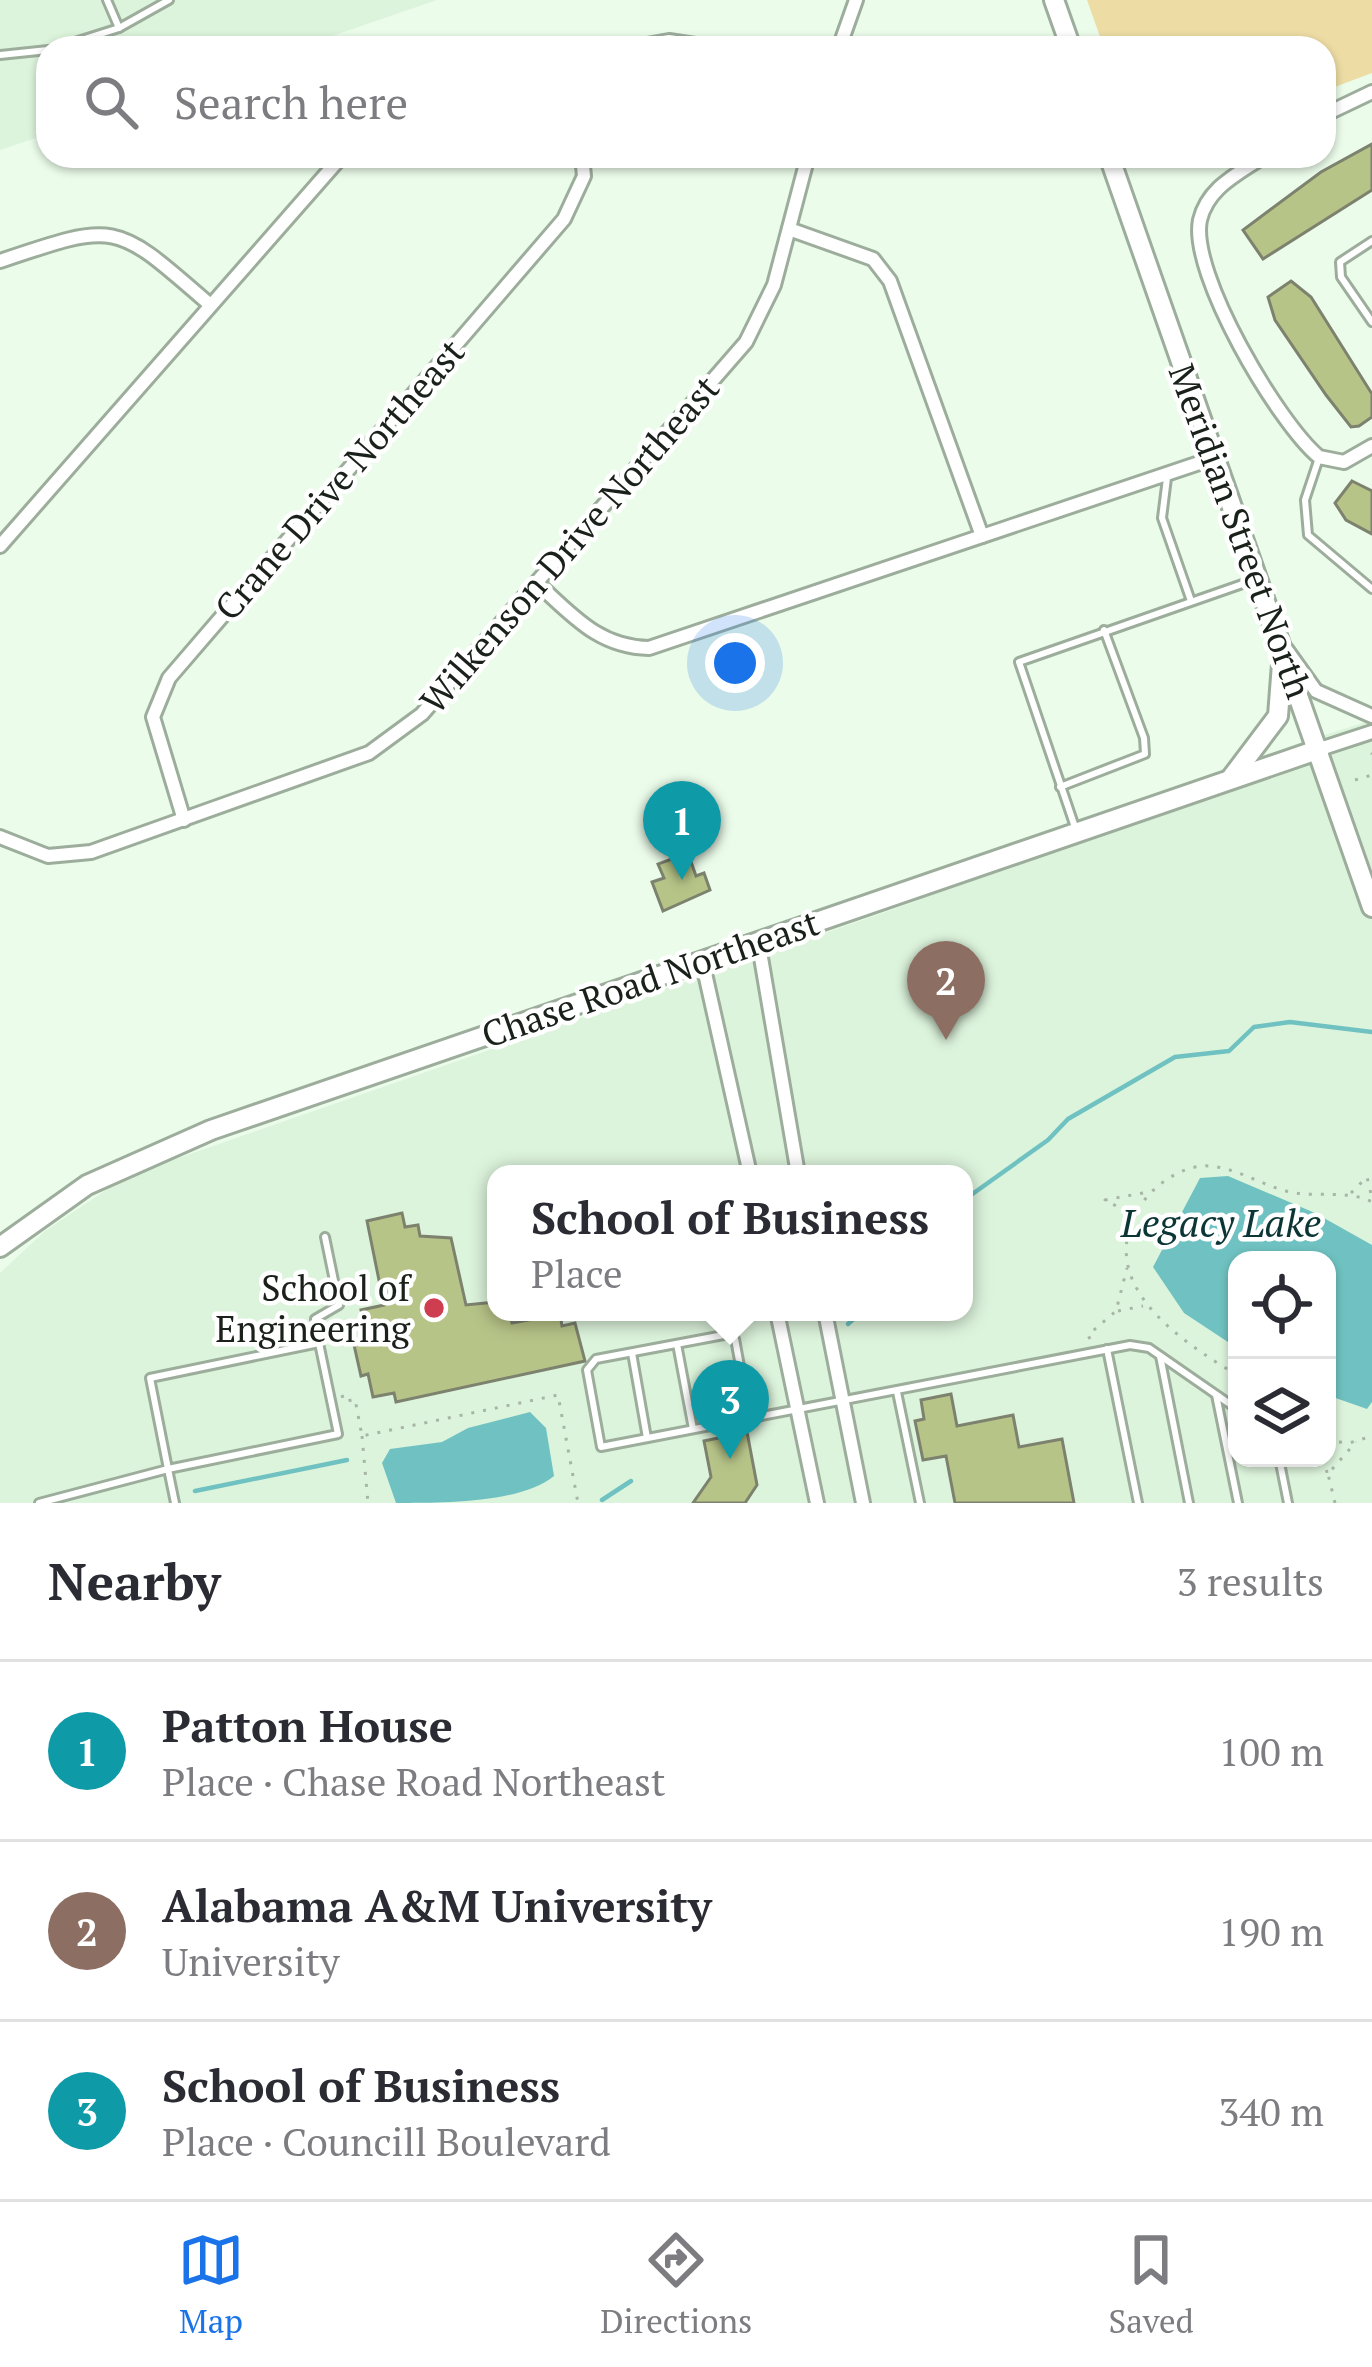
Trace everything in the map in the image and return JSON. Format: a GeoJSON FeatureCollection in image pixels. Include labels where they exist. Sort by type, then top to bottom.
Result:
{"type":"FeatureCollection","features":[{"type":"Feature","properties":{"kind":"street"},"geometry":{"type":"LineString","coordinates":[[843,36],[856,0]]}},
{"type":"Feature","properties":{"kind":"street"},"geometry":{"type":"LineString","coordinates":[[1054,0],[1067,36]]}},
{"type":"Feature","properties":{"kind":"street"},"geometry":{"type":"LineString","coordinates":[[1336,110],[1372,92]]}},
{"type":"Feature","properties":{"kind":"street"},"geometry":{"type":"LineString","coordinates":[[0,546],[331,168]]}},
{"type":"Feature","properties":{"kind":"street","name":"Crane Drive Northeast"},"geometry":{"type":"LineString","coordinates":[[184,820],[153,717],[169,678],[564,219],[583,168]]}},
{"type":"Feature","properties":{"kind":"street","name":"Wilkenson Drive Northeast"},"geometry":{"type":"LineString","coordinates":[[0,837],[64,858],[369,753],[400,734],[538,584],[746,342],[774,286],[805,168]]}},
{"type":"Feature","properties":{"kind":"street","name":"Meridian Street North"},"geometry":{"type":"LineString","coordinates":[[1112,168],[1320,749],[1372,908]]}},
{"type":"Feature","properties":{"kind":"street"},"geometry":{"type":"LineString","coordinates":[[1247,168],[1213,191],[1199,224],[1200,242],[1235,342],[1319,458],[1344,462],[1372,446]]}},
{"type":"Feature","properties":{"kind":"street"},"geometry":{"type":"LineString","coordinates":[[789,230],[873,259],[890,280],[982,536]]}},
{"type":"Feature","properties":{"kind":"street"},"geometry":{"type":"LineString","coordinates":[[0,261],[87,232],[104,232],[144,250],[209,304]]}},
{"type":"Feature","properties":{"kind":"street"},"geometry":{"type":"LineString","coordinates":[[538,584],[600,638],[623,647],[649,648],[1214,458]]}},
{"type":"Feature","properties":{"kind":"street"},"geometry":{"type":"LineString","coordinates":[[1281,642],[1316,691],[1372,716]]}},
{"type":"Feature","properties":{"kind":"street"},"geometry":{"type":"LineString","coordinates":[[1231,778],[1278,716],[1283,689],[1281,642]]}},
{"type":"Feature","properties":{"kind":"street"},"geometry":{"type":"LineString","coordinates":[[1320,749],[1372,732]]}},
{"type":"Feature","properties":{"kind":"street","name":"Chase Road Northeast"},"geometry":{"type":"LineString","coordinates":[[0,1247],[87,1185],[145,1156],[702,959],[1320,749]]}},
{"type":"Feature","properties":{"kind":"street"},"geometry":{"type":"LineString","coordinates":[[758,940],[796,1165]]}},
{"type":"Feature","properties":{"kind":"street"},"geometry":{"type":"LineString","coordinates":[[702,959],[747,1165]]}},
{"type":"Feature","properties":{"kind":"street"},"geometry":{"type":"LineString","coordinates":[[779,1321],[817,1503]]}},
{"type":"Feature","properties":{"kind":"street"},"geometry":{"type":"LineString","coordinates":[[827,1321],[863,1503]]}},
{"type":"Feature","properties":{"kind":"lane"},"geometry":{"type":"LineString","coordinates":[[107,0],[119,28]]}},
{"type":"Feature","properties":{"kind":"lane"},"geometry":{"type":"LineString","coordinates":[[93,36],[119,28],[169,0]]}},
{"type":"Feature","properties":{"kind":"lane"},"geometry":{"type":"LineString","coordinates":[[0,55],[36,51]]}},
{"type":"Feature","properties":{"kind":"lane"},"geometry":{"type":"LineString","coordinates":[[1372,241],[1340,262],[1341,277],[1372,322]]}},
{"type":"Feature","properties":{"kind":"lane"},"geometry":{"type":"LineString","coordinates":[[1319,458],[1305,500],[1308,536],[1372,590]]}},
{"type":"Feature","properties":{"kind":"lane"},"geometry":{"type":"LineString","coordinates":[[1168,474],[1162,518],[1191,601]]}},
{"type":"Feature","properties":{"kind":"lane"},"geometry":{"type":"LineString","coordinates":[[1077,834],[1019,662],[1258,579]]}},
{"type":"Feature","properties":{"kind":"lane"},"geometry":{"type":"LineString","coordinates":[[1060,787],[1145,754],[1144,738],[1104,630]]}},
{"type":"Feature","properties":{"kind":"lane"},"geometry":{"type":"LineString","coordinates":[[39,1503],[168,1469],[338,1434],[315,1319],[338,1305],[325,1237]]}},
{"type":"Feature","properties":{"kind":"lane"},"geometry":{"type":"LineString","coordinates":[[750,1420],[733,1336],[589,1365],[601,1447],[797,1412],[1130,1345],[1160,1356],[1228,1403]]}},
{"type":"Feature","properties":{"kind":"lane"},"geometry":{"type":"LineString","coordinates":[[175,1503],[150,1378],[319,1343]]}},
{"type":"Feature","properties":{"kind":"lane"},"geometry":{"type":"LineString","coordinates":[[677,1344],[693,1430]]}},
{"type":"Feature","properties":{"kind":"lane"},"geometry":{"type":"LineString","coordinates":[[1106,1349],[1138,1503]]}},
{"type":"Feature","properties":{"kind":"lane"},"geometry":{"type":"LineString","coordinates":[[632,1353],[647,1439]]}},
{"type":"Feature","properties":{"kind":"lane"},"geometry":{"type":"LineString","coordinates":[[1160,1356],[1189,1503]]}},
{"type":"Feature","properties":{"kind":"lane"},"geometry":{"type":"LineString","coordinates":[[897,1392],[920,1503]]}},
{"type":"Feature","properties":{"kind":"lane"},"geometry":{"type":"LineString","coordinates":[[1216,1395],[1238,1503]]}},
{"type":"Feature","properties":{"kind":"lane"},"geometry":{"type":"LineString","coordinates":[[1281,1467],[1288,1503]]}},
{"type":"Feature","properties":{"kind":"path"},"geometry":{"type":"LineString","coordinates":[[1355,780],[1372,775]]}},
{"type":"Feature","properties":{"kind":"path"},"geometry":{"type":"LineString","coordinates":[[1114,1314],[1138,1208],[1182,1170],[1201,1166],[1286,1191],[1372,1200],[1367,1177],[1349,1194]]}},
{"type":"Feature","properties":{"kind":"path"},"geometry":{"type":"LineString","coordinates":[[1129,1232],[1121,1209],[1105,1200],[1155,1189]]}},
{"type":"Feature","properties":{"kind":"path"},"geometry":{"type":"LineString","coordinates":[[1128,1267],[1150,1310]]}},
{"type":"Feature","properties":{"kind":"path"},"geometry":{"type":"LineString","coordinates":[[1092,1352],[1088,1335],[1114,1314],[1138,1305],[1228,1368]]}},
{"type":"Feature","properties":{"kind":"path"},"geometry":{"type":"LineString","coordinates":[[339,1378],[344,1402],[355,1400],[368,1503]]}},
{"type":"Feature","properties":{"kind":"path"},"geometry":{"type":"LineString","coordinates":[[362,1436],[558,1395],[578,1503]]}},
{"type":"Feature","properties":{"kind":"path"},"geometry":{"type":"LineString","coordinates":[[1336,1441],[1372,1436]]}},
{"type":"Feature","properties":{"kind":"path"},"geometry":{"type":"LineString","coordinates":[[1328,1474],[1355,1442]]}},
{"type":"Feature","properties":{"kind":"path"},"geometry":{"type":"LineString","coordinates":[[1327,1467],[1334,1503]]}},
{"type":"Feature","properties":{"kind":"shaded area"},"geometry":{"type":"Polygon","coordinates":[[[0,0],[437,0],[332,36],[36,36],[36,138],[0,150],[0,0]]]}},
{"type":"Feature","properties":{"kind":"shaded area"},"geometry":{"type":"Polygon","coordinates":[[[1087,0],[1372,0],[1372,73],[1336,86],[1336,36],[1100,36],[1087,0]]]}},
{"type":"Feature","properties":{"kind":"shaded area"},"geometry":{"type":"Polygon","coordinates":[[[1372,720],[1372,1503],[0,1503],[0,1273],[45,1231],[127,1176],[911,903],[1293,745],[1372,720]]]}},
{"type":"Feature","properties":{"kind":"water","name":"Legacy Lake"},"geometry":{"type":"Polygon","coordinates":[[[1228,1176],[1315,1213],[1372,1245],[1372,1402],[1367,1409],[1336,1398],[1336,1251],[1228,1251],[1228,1342],[1184,1313],[1153,1267],[1200,1178],[1228,1176]]]}},
{"type":"Feature","properties":{"kind":"water"},"geometry":{"type":"Polygon","coordinates":[[[530,1412],[546,1428],[554,1476],[502,1496],[396,1503],[382,1463],[390,1449],[442,1442],[468,1428],[530,1412]]]}},
{"type":"Feature","properties":{"kind":"building"},"geometry":{"type":"Polygon","coordinates":[[[1372,144],[1372,190],[1263,259],[1243,230],[1372,144]]]}},
{"type":"Feature","properties":{"kind":"building"},"geometry":{"type":"Polygon","coordinates":[[[1291,281],[1311,297],[1372,394],[1372,417],[1359,426],[1351,427],[1275,320],[1268,297],[1291,281]]]}},
{"type":"Feature","properties":{"kind":"building"},"geometry":{"type":"Polygon","coordinates":[[[1352,481],[1372,491],[1372,534],[1346,520],[1335,503],[1352,481]]]}},
{"type":"Feature","properties":{"kind":"building"},"geometry":{"type":"Polygon","coordinates":[[[688,853],[696,876],[704,873],[710,890],[663,911],[652,882],[664,878],[658,864],[688,853]]]}},
{"type":"Feature","properties":{"kind":"building","name":"School of Engineering"},"geometry":{"type":"Polygon","coordinates":[[[402,1213],[405,1227],[418,1225],[420,1236],[451,1238],[466,1305],[487,1303],[487,1321],[575,1323],[585,1361],[396,1402],[394,1393],[373,1397],[368,1374],[361,1376],[354,1345],[368,1342],[361,1310],[384,1305],[367,1221],[402,1213]]]}},
{"type":"Feature","properties":{"kind":"building"},"geometry":{"type":"Polygon","coordinates":[[[951,1394],[957,1426],[1013,1415],[1019,1447],[1062,1439],[1074,1503],[955,1503],[946,1456],[923,1460],[915,1421],[924,1419],[921,1400],[951,1394]]]}},
{"type":"Feature","properties":{"kind":"building"},"geometry":{"type":"Polygon","coordinates":[[[747,1432],[757,1485],[745,1503],[693,1503],[711,1477],[704,1441],[747,1432]]]}},
{"type":"Feature","properties":{"kind":"waterway"},"geometry":{"type":"LineString","coordinates":[[973,1194],[1048,1140],[1068,1119],[1175,1057],[1229,1051],[1254,1027],[1290,1022],[1372,1032]]}},
{"type":"Feature","properties":{"kind":"waterway"},"geometry":{"type":"LineString","coordinates":[[848,1324],[851,1321]]}},
{"type":"Feature","properties":{"kind":"waterway"},"geometry":{"type":"LineString","coordinates":[[195,1491],[347,1460]]}},
{"type":"Feature","properties":{"kind":"waterway"},"geometry":{"type":"LineString","coordinates":[[602,1500],[631,1481]]}},
{"type":"Feature","properties":{"kind":"place","name":"Patton House"},"geometry":{"type":"Point","coordinates":[682,880]}},
{"type":"Feature","properties":{"kind":"place","name":"Alabama A&M University"},"geometry":{"type":"Point","coordinates":[946,1040]}},
{"type":"Feature","properties":{"kind":"place","name":"School of Engineering"},"geometry":{"type":"Point","coordinates":[434,1308]}},
{"type":"Feature","properties":{"kind":"place","name":"School of Business"},"geometry":{"type":"Point","coordinates":[730,1459]}}]}
